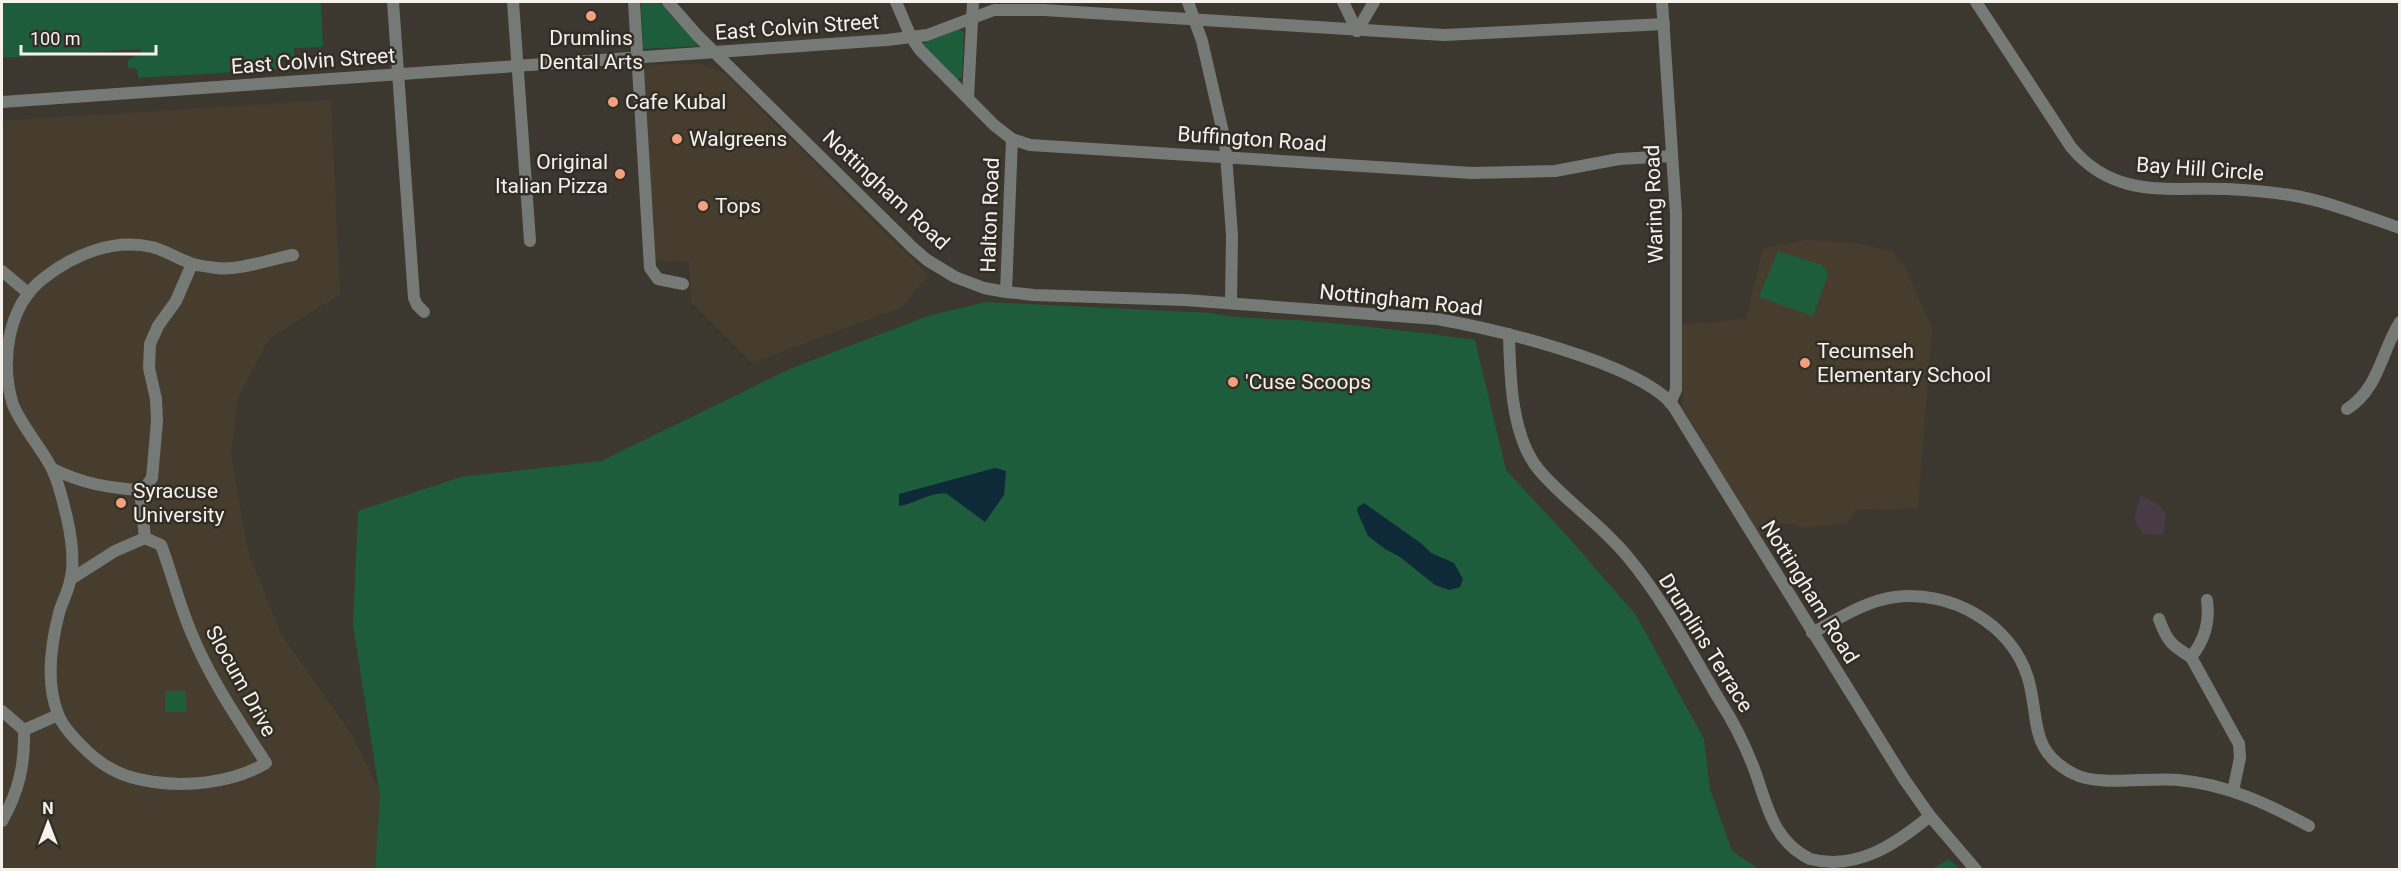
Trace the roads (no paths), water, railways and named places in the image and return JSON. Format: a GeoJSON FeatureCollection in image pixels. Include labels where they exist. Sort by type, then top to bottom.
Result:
{"type":"FeatureCollection","features":[{"type":"Feature","properties":{"kind":"street"},"geometry":{"type":"LineString","coordinates":[[393,2],[414,298],[424,312]]}},
{"type":"Feature","properties":{"kind":"street"},"geometry":{"type":"LineString","coordinates":[[513,2],[530,241]]}},
{"type":"Feature","properties":{"kind":"street"},"geometry":{"type":"LineString","coordinates":[[634,2],[650,268],[658,279],[683,284]]}},
{"type":"Feature","properties":{"kind":"street","name":"Nottingham Road"},"geometry":{"type":"LineString","coordinates":[[668,2],[698,35],[927,260],[955,277],[984,288],[1006,292],[1231,303],[1437,319],[1509,334],[1606,366],[1637,380],[1671,403],[1812,633],[1930,816],[1976,870]]}},
{"type":"Feature","properties":{"kind":"street","name":"Buffington Road"},"geometry":{"type":"LineString","coordinates":[[896,2],[911,38],[920,50],[994,125],[1012,139],[1029,145],[1472,173],[1555,171],[1619,159],[1672,156]]}},
{"type":"Feature","properties":{"kind":"street"},"geometry":{"type":"LineString","coordinates":[[968,98],[973,2]]}},
{"type":"Feature","properties":{"kind":"street"},"geometry":{"type":"LineString","coordinates":[[1188,2],[1202,41],[1227,158],[1232,235],[1231,303]]}},
{"type":"Feature","properties":{"kind":"street"},"geometry":{"type":"LineString","coordinates":[[1343,2],[1357,31]]}},
{"type":"Feature","properties":{"kind":"street"},"geometry":{"type":"LineString","coordinates":[[1357,31],[1374,2]]}},
{"type":"Feature","properties":{"kind":"street","name":"Waring Road"},"geometry":{"type":"LineString","coordinates":[[1662,2],[1676,214],[1676,390],[1671,403]]}},
{"type":"Feature","properties":{"kind":"street","name":"Bay Hill Circle"},"geometry":{"type":"LineString","coordinates":[[1976,2],[2071,147],[2083,161],[2097,171],[2141,188],[2227,189],[2291,195],[2322,202],[2400,228]]}},
{"type":"Feature","properties":{"kind":"street","name":"East Colvin Street"},"geometry":{"type":"LineString","coordinates":[[2,102],[911,38],[927,35],[994,10],[1044,10],[1357,31],[1474,34],[1664,24]]}},
{"type":"Feature","properties":{"kind":"street","name":"Halton Road"},"geometry":{"type":"LineString","coordinates":[[1006,292],[1012,139]]}},
{"type":"Feature","properties":{"kind":"street","name":"Slocum Drive"},"geometry":{"type":"LineString","coordinates":[[144,538],[161,545],[202,657],[227,703],[266,763],[236,775],[191,784],[165,785],[137,779],[96,761],[76,740],[58,715],[51,663],[59,614],[71,579],[70,531],[53,470],[13,405],[6,381],[6,347],[9,333],[27,292],[62,264],[87,253],[128,244],[154,248],[192,264],[219,269],[293,255]]}},
{"type":"Feature","properties":{"kind":"street"},"geometry":{"type":"LineString","coordinates":[[53,470],[85,483],[115,489],[140,490],[152,478],[157,444],[156,399],[149,368],[150,344],[158,326],[176,301],[192,264]]}},
{"type":"Feature","properties":{"kind":"street"},"geometry":{"type":"LineString","coordinates":[[2,271],[27,292]]}},
{"type":"Feature","properties":{"kind":"street"},"geometry":{"type":"LineString","coordinates":[[2347,409],[2359,401],[2377,374],[2400,322]]}},
{"type":"Feature","properties":{"kind":"street","name":"Drumlins Terrace"},"geometry":{"type":"LineString","coordinates":[[1509,334],[1510,368],[1517,418],[1526,449],[1540,471],[1626,555],[1658,598],[1732,719],[1759,780],[1767,811],[1777,831],[1791,847],[1808,858],[1821,863],[1843,866],[1861,864],[1877,857],[1930,816]]}},
{"type":"Feature","properties":{"kind":"street"},"geometry":{"type":"LineString","coordinates":[[71,579],[115,551],[144,538],[140,490]]}},
{"type":"Feature","properties":{"kind":"street"},"geometry":{"type":"LineString","coordinates":[[1812,633],[1870,603],[1894,597],[1913,596],[1940,600],[1966,609],[1998,630],[2021,659],[2028,679],[2037,734],[2042,746],[2058,764],[2087,779],[2180,780],[2233,791],[2281,811],[2309,826]]}},
{"type":"Feature","properties":{"kind":"street"},"geometry":{"type":"LineString","coordinates":[[2191,657],[2207,627],[2210,615],[2207,600]]}},
{"type":"Feature","properties":{"kind":"street"},"geometry":{"type":"LineString","coordinates":[[2159,619],[2167,640],[2191,657],[2239,744],[2240,758],[2233,791]]}},
{"type":"Feature","properties":{"kind":"street"},"geometry":{"type":"LineString","coordinates":[[2,711],[24,729]]}},
{"type":"Feature","properties":{"kind":"street"},"geometry":{"type":"LineString","coordinates":[[24,729],[58,715]]}},
{"type":"Feature","properties":{"kind":"street"},"geometry":{"type":"LineString","coordinates":[[2,821],[19,784],[24,754],[24,729]]}},
{"type":"Feature","properties":{"kind":"water"},"geometry":{"type":"Polygon","coordinates":[[[995,468],[1006,471],[1004,495],[985,522],[947,494],[935,494],[899,506],[899,494],[995,468]]]}},
{"type":"Feature","properties":{"kind":"water"},"geometry":{"type":"Polygon","coordinates":[[[1364,503],[1422,544],[1431,553],[1454,563],[1463,579],[1460,587],[1449,590],[1435,585],[1400,557],[1368,536],[1357,511],[1358,507],[1364,503]]]}},
{"type":"Feature","properties":{"kind":"place","name":"Drumlins Dental Arts"},"geometry":{"type":"Point","coordinates":[591,16]}},
{"type":"Feature","properties":{"kind":"place","name":"Cafe Kubal"},"geometry":{"type":"Point","coordinates":[613,102]}},
{"type":"Feature","properties":{"kind":"place","name":"Walgreens"},"geometry":{"type":"Point","coordinates":[677,139]}},
{"type":"Feature","properties":{"kind":"place","name":"Original Italian Pizza"},"geometry":{"type":"Point","coordinates":[620,174]}},
{"type":"Feature","properties":{"kind":"place","name":"Tops"},"geometry":{"type":"Point","coordinates":[703,206]}},
{"type":"Feature","properties":{"kind":"place","name":"Tecumseh Elementary School"},"geometry":{"type":"Point","coordinates":[1805,363]}},
{"type":"Feature","properties":{"kind":"place","name":"'Cuse Scoops"},"geometry":{"type":"Point","coordinates":[1233,382]}},
{"type":"Feature","properties":{"kind":"place","name":"Syracuse University"},"geometry":{"type":"Point","coordinates":[121,503]}}]}
